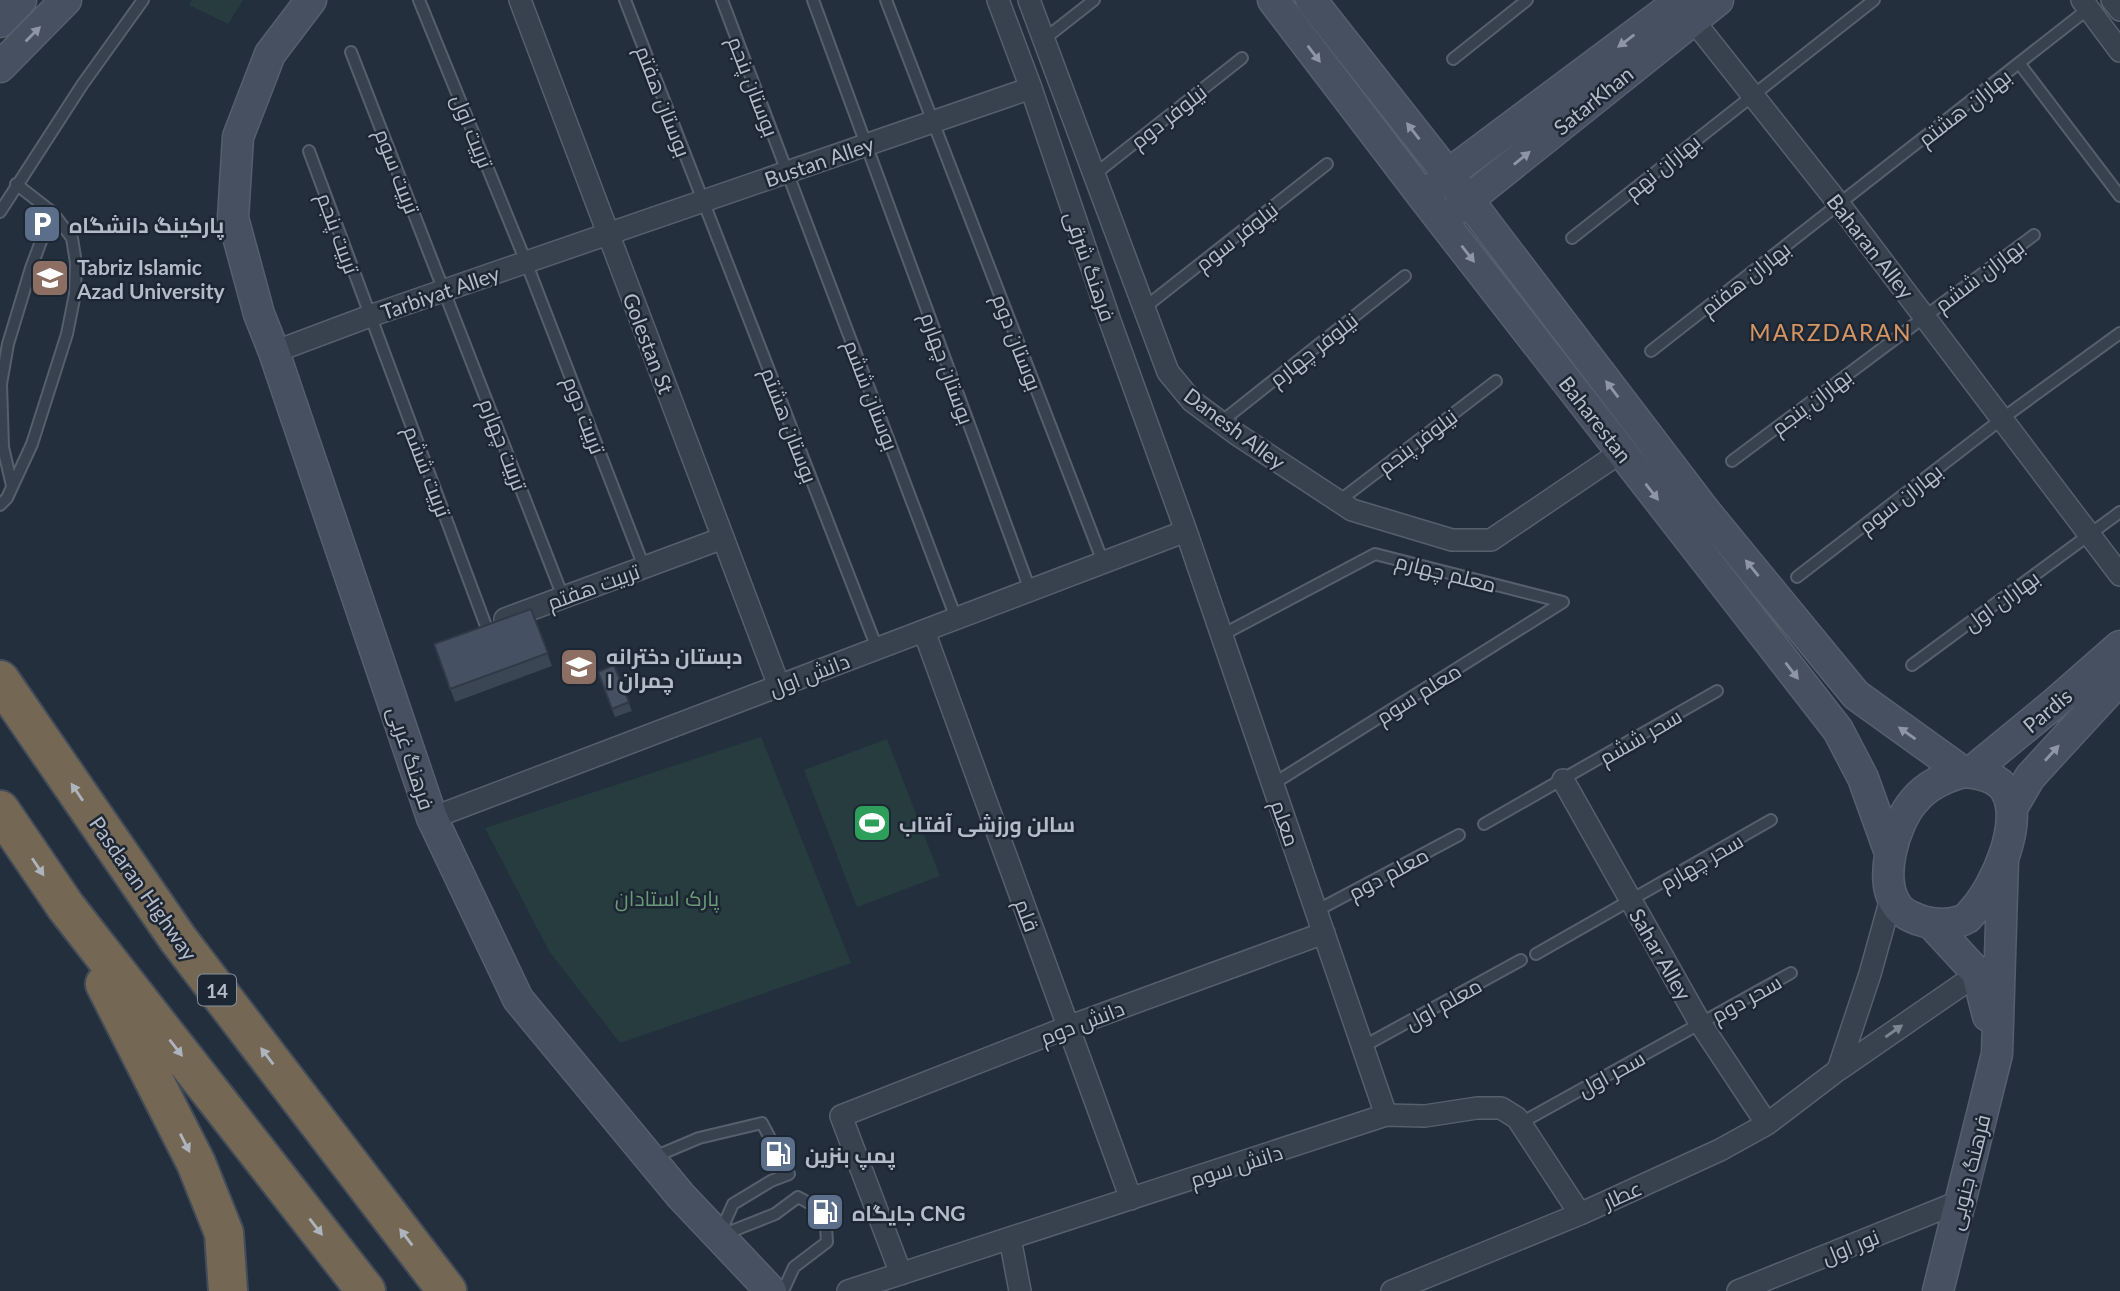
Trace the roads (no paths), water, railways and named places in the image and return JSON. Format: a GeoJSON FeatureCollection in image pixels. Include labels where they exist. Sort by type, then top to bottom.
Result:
{"type":"FeatureCollection","features":[{"type":"Feature","properties":{"kind":"highway","name":"Pasdaran Highway"},"geometry":{"type":"LineString","coordinates":[[0,680],[178,939],[447,1291]]}},
{"type":"Feature","properties":{"kind":"highway"},"geometry":{"type":"LineString","coordinates":[[0,810],[65,907],[366,1291]]}},
{"type":"Feature","properties":{"kind":"highway"},"geometry":{"type":"LineString","coordinates":[[65,907],[196,1163],[224,1233],[228,1291]]}},
{"type":"Feature","properties":{"kind":"street"},"geometry":{"type":"LineString","coordinates":[[0,22],[21,0]]}},
{"type":"Feature","properties":{"kind":"street","name":"فرهنگ غربی"},"geometry":{"type":"LineString","coordinates":[[312,0],[270,54],[238,137],[233,218],[259,314],[355,587],[432,818],[518,999],[681,1196],[772,1291]]}},
{"type":"Feature","properties":{"kind":"street","name":"Golestan St"},"geometry":{"type":"LineString","coordinates":[[520,0],[779,686]]}},
{"type":"Feature","properties":{"kind":"street","name":"فرهنگ شرقی"},"geometry":{"type":"LineString","coordinates":[[998,0],[1186,531]]}},
{"type":"Feature","properties":{"kind":"street","name":"Danesh Alley"},"geometry":{"type":"LineString","coordinates":[[1029,0],[1168,372],[1192,401],[1352,510],[1452,540],[1491,540],[1621,452]]}},
{"type":"Feature","properties":{"kind":"street","name":"Baharestan"},"geometry":{"type":"LineString","coordinates":[[1273,0],[1838,730],[1863,778],[1890,853]]}},
{"type":"Feature","properties":{"kind":"street","name":"Baharestan"},"geometry":{"type":"LineString","coordinates":[[1311,0],[1469,201],[1705,511],[1856,695],[1967,772]]}},
{"type":"Feature","properties":{"kind":"street","name":"SatarKhan"},"geometry":{"type":"LineString","coordinates":[[1433,209],[1447,175],[1682,5],[1718,0]]}},
{"type":"Feature","properties":{"kind":"street"},"geometry":{"type":"LineString","coordinates":[[2112,0],[2120,10]]}},
{"type":"Feature","properties":{"kind":"street"},"geometry":{"type":"LineString","coordinates":[[0,67],[56,3]]}},
{"type":"Feature","properties":{"kind":"street"},"geometry":{"type":"LineString","coordinates":[[2085,4],[2117,38]]}},
{"type":"Feature","properties":{"kind":"street","name":"SatarKhan"},"geometry":{"type":"LineString","coordinates":[[1433,209],[1469,201],[1682,5]]}},
{"type":"Feature","properties":{"kind":"street","name":"Baharan Alley"},"geometry":{"type":"LineString","coordinates":[[1682,5],[1925,316],[2120,576]]}},
{"type":"Feature","properties":{"kind":"street","name":"Bustan Alley"},"geometry":{"type":"LineString","coordinates":[[607,234],[1031,88]]}},
{"type":"Feature","properties":{"kind":"street","name":"Tarbiyat Alley"},"geometry":{"type":"LineString","coordinates":[[274,352],[607,234]]}},
{"type":"Feature","properties":{"kind":"street","name":"دانش اول"},"geometry":{"type":"LineString","coordinates":[[432,818],[1186,531]]}},
{"type":"Feature","properties":{"kind":"street","name":"معلم"},"geometry":{"type":"LineString","coordinates":[[1186,531],[1386,1115]]}},
{"type":"Feature","properties":{"kind":"street","name":"تربیت هفتم"},"geometry":{"type":"LineString","coordinates":[[463,635],[723,538]]}},
{"type":"Feature","properties":{"kind":"street","name":"قلم"},"geometry":{"type":"LineString","coordinates":[[924,631],[1131,1199]]}},
{"type":"Feature","properties":{"kind":"street","name":"Pardis"},"geometry":{"type":"LineString","coordinates":[[1967,772],[2055,704],[2120,646]]}},
{"type":"Feature","properties":{"kind":"street","name":"Pardis"},"geometry":{"type":"LineString","coordinates":[[2012,808],[2030,777],[2120,679]]}},
{"type":"Feature","properties":{"kind":"street"},"geometry":{"type":"LineString","coordinates":[[1967,772],[1991,778],[2005,789],[2012,808],[2003,860],[1983,900],[1968,918],[1939,925],[1917,920],[1898,908],[1892,895],[1888,873],[1890,853],[1900,825],[1913,802],[1939,780],[1967,772]]}},
{"type":"Feature","properties":{"kind":"street","name":"Sahar Alley"},"geometry":{"type":"LineString","coordinates":[[1563,780],[1700,1023],[1767,1124]]}},
{"type":"Feature","properties":{"kind":"street","name":"فرهنگ جنوبی"},"geometry":{"type":"LineString","coordinates":[[1938,1291],[1997,1054],[1989,966],[2003,860]]}},
{"type":"Feature","properties":{"kind":"street"},"geometry":{"type":"LineString","coordinates":[[1838,1070],[1870,974],[1892,895]]}},
{"type":"Feature","properties":{"kind":"street"},"geometry":{"type":"LineString","coordinates":[[1931,923],[1989,966]]}},
{"type":"Feature","properties":{"kind":"street","name":"دانش دوم"},"geometry":{"type":"LineString","coordinates":[[901,1274],[841,1116],[1068,1027],[1324,933]]}},
{"type":"Feature","properties":{"kind":"street","name":"عطار"},"geometry":{"type":"LineString","coordinates":[[1392,1291],[1580,1214],[1720,1150],[1767,1124],[1838,1070],[1989,966]]}},
{"type":"Feature","properties":{"kind":"street","name":"دانش سوم"},"geometry":{"type":"LineString","coordinates":[[848,1291],[1386,1115],[1425,1116],[1477,1108],[1501,1108],[1517,1118],[1580,1214]]}},
{"type":"Feature","properties":{"kind":"street","name":"نور اول"},"geometry":{"type":"LineString","coordinates":[[1738,1291],[1961,1201]]}},
{"type":"Feature","properties":{"kind":"street"},"geometry":{"type":"LineString","coordinates":[[1010,1238],[1020,1291]]}},
{"type":"Feature","properties":{"kind":"lane"},"geometry":{"type":"LineString","coordinates":[[0,212],[82,85],[143,0]]}},
{"type":"Feature","properties":{"kind":"lane","name":"تربیت اول"},"geometry":{"type":"LineString","coordinates":[[419,0],[526,262]]}},
{"type":"Feature","properties":{"kind":"lane","name":"بوستان هفتم"},"geometry":{"type":"LineString","coordinates":[[625,0],[703,201]]}},
{"type":"Feature","properties":{"kind":"lane","name":"بوستان پنجم"},"geometry":{"type":"LineString","coordinates":[[722,0],[787,173]]}},
{"type":"Feature","properties":{"kind":"lane","name":"بوستان چهارم"},"geometry":{"type":"LineString","coordinates":[[813,0],[1030,590]]}},
{"type":"Feature","properties":{"kind":"lane","name":"بوستان دوم"},"geometry":{"type":"LineString","coordinates":[[886,0],[1103,562]]}},
{"type":"Feature","properties":{"kind":"lane"},"geometry":{"type":"LineString","coordinates":[[1043,40],[1094,0]]}},
{"type":"Feature","properties":{"kind":"lane"},"geometry":{"type":"LineString","coordinates":[[1453,59],[1527,0]]}},
{"type":"Feature","properties":{"kind":"lane","name":"بهاران نهم"},"geometry":{"type":"LineString","coordinates":[[1572,238],[1874,0]]}},
{"type":"Feature","properties":{"kind":"lane","name":"بهاران هشتم"},"geometry":{"type":"LineString","coordinates":[[1839,204],[2019,63],[2085,4]]}},
{"type":"Feature","properties":{"kind":"lane","name":"تربیت سوم"},"geometry":{"type":"LineString","coordinates":[[351,52],[444,290]]}},
{"type":"Feature","properties":{"kind":"lane","name":"نیلوفر دوم"},"geometry":{"type":"LineString","coordinates":[[1095,174],[1242,58]]}},
{"type":"Feature","properties":{"kind":"lane"},"geometry":{"type":"LineString","coordinates":[[2019,63],[2120,196]]}},
{"type":"Feature","properties":{"kind":"lane","name":"تربیت پنجم"},"geometry":{"type":"LineString","coordinates":[[309,151],[370,316]]}},
{"type":"Feature","properties":{"kind":"lane","name":"نیلوفر سوم"},"geometry":{"type":"LineString","coordinates":[[1144,308],[1327,164]]}},
{"type":"Feature","properties":{"kind":"lane","name":"بوستان ششم"},"geometry":{"type":"LineString","coordinates":[[787,173],[956,618]]}},
{"type":"Feature","properties":{"kind":"lane"},"geometry":{"type":"LineString","coordinates":[[0,505],[7,498],[32,444],[67,334],[75,294],[76,263],[72,238],[52,212],[16,184]]}},
{"type":"Feature","properties":{"kind":"lane","name":"بوستان هشتم"},"geometry":{"type":"LineString","coordinates":[[703,201],[877,648]]}},
{"type":"Feature","properties":{"kind":"lane","name":"بهاران هفتم"},"geometry":{"type":"LineString","coordinates":[[1651,351],[1839,204]]}},
{"type":"Feature","properties":{"kind":"lane"},"geometry":{"type":"LineString","coordinates":[[12,486],[3,447],[1,384],[8,344],[52,212]]}},
{"type":"Feature","properties":{"kind":"lane","name":"بهاران ششم"},"geometry":{"type":"LineString","coordinates":[[1925,316],[2034,235]]}},
{"type":"Feature","properties":{"kind":"lane","name":"تربیت دوم"},"geometry":{"type":"LineString","coordinates":[[526,262],[644,567]]}},
{"type":"Feature","properties":{"kind":"lane","name":"نیلوفر چهارم"},"geometry":{"type":"LineString","coordinates":[[1221,422],[1405,276]]}},
{"type":"Feature","properties":{"kind":"lane","name":"تربیت چهارم"},"geometry":{"type":"LineString","coordinates":[[444,290],[563,597]]}},
{"type":"Feature","properties":{"kind":"lane","name":"تربیت ششم"},"geometry":{"type":"LineString","coordinates":[[370,316],[486,626]]}},
{"type":"Feature","properties":{"kind":"lane","name":"بهاران پنجم"},"geometry":{"type":"LineString","coordinates":[[1732,461],[1925,316]]}},
{"type":"Feature","properties":{"kind":"lane","name":"بهاران سوم"},"geometry":{"type":"LineString","coordinates":[[1797,577],[2003,418],[2120,333]]}},
{"type":"Feature","properties":{"kind":"lane","name":"نیلوفر پنجم"},"geometry":{"type":"LineString","coordinates":[[1339,501],[1496,381]]}},
{"type":"Feature","properties":{"kind":"lane","name":"بهاران اول"},"geometry":{"type":"LineString","coordinates":[[1912,665],[2120,512]]}},
{"type":"Feature","properties":{"kind":"lane","name":"معلم چهارم"},"geometry":{"type":"LineString","coordinates":[[1222,635],[1375,554],[1563,602]]}},
{"type":"Feature","properties":{"kind":"lane","name":"معلم سوم"},"geometry":{"type":"LineString","coordinates":[[1273,784],[1563,602]]}},
{"type":"Feature","properties":{"kind":"lane","name":"سحر ششم"},"geometry":{"type":"LineString","coordinates":[[1484,824],[1717,691]]}},
{"type":"Feature","properties":{"kind":"lane","name":"سحر چهارم"},"geometry":{"type":"LineString","coordinates":[[1536,954],[1771,820]]}},
{"type":"Feature","properties":{"kind":"lane","name":"معلم دوم"},"geometry":{"type":"LineString","coordinates":[[1316,911],[1459,835]]}},
{"type":"Feature","properties":{"kind":"lane","name":"معلم اول"},"geometry":{"type":"LineString","coordinates":[[1364,1046],[1521,960]]}},
{"type":"Feature","properties":{"kind":"lane","name":"سحر دوم"},"geometry":{"type":"LineString","coordinates":[[1700,1023],[1791,973]]}},
{"type":"Feature","properties":{"kind":"lane","name":"سحر اول"},"geometry":{"type":"LineString","coordinates":[[1521,1124],[1700,1023]]}},
{"type":"Feature","properties":{"kind":"lane"},"geometry":{"type":"LineString","coordinates":[[649,1158],[699,1138],[762,1124],[789,1174],[771,1181],[733,1204],[719,1236]]}},
{"type":"Feature","properties":{"kind":"lane"},"geometry":{"type":"LineString","coordinates":[[719,1236],[775,1214],[798,1197],[825,1212],[827,1242],[794,1267],[783,1291]]}},
{"type":"Feature","properties":{"kind":"place","name":"پارکینگ دانشگاه"},"geometry":{"type":"Point","coordinates":[42,224]}},
{"type":"Feature","properties":{"kind":"place","name":"Tabriz Islamic Azad University"},"geometry":{"type":"Point","coordinates":[50,278]}},
{"type":"Feature","properties":{"kind":"place","name":"دبستان دخترانه چمران ۱"},"geometry":{"type":"Point","coordinates":[579,667]}},
{"type":"Feature","properties":{"kind":"place","name":"سالن ورزشی آفتاب"},"geometry":{"type":"Point","coordinates":[872,823]}},
{"type":"Feature","properties":{"kind":"place","name":"پمپ بنزین"},"geometry":{"type":"Point","coordinates":[778,1154]}},
{"type":"Feature","properties":{"kind":"place","name":"جایگاه CNG"},"geometry":{"type":"Point","coordinates":[825,1212]}},
{"type":"Feature","properties":{"kind":"district","name":"MARZDARAN"},"geometry":{"type":"Point","coordinates":[1831,332]}},
{"type":"Feature","properties":{"kind":"park label","name":"پارک استادان"},"geometry":{"type":"Point","coordinates":[667,897]}}]}
